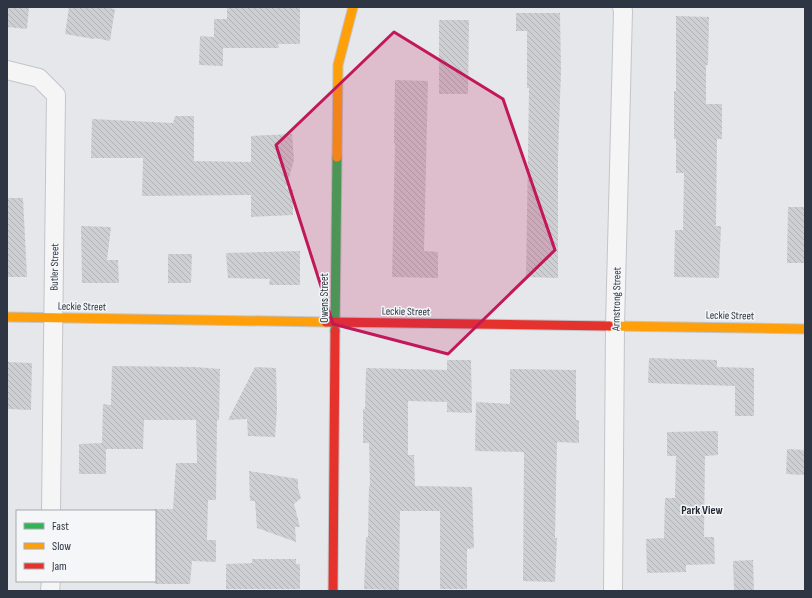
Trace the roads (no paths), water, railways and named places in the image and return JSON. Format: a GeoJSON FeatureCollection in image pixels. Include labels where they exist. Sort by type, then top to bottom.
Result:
{"type":"FeatureCollection","features":[{"type":"Feature","properties":{"kind":"street","name":"Owens Street"},"geometry":{"type":"LineString","coordinates":[[333,591],[338,65],[353,7]]}},
{"type":"Feature","properties":{"kind":"street","name":"Armstrong Street"},"geometry":{"type":"LineString","coordinates":[[613,591],[615,326],[622,7]]}},
{"type":"Feature","properties":{"kind":"street","name":"Butler Street"},"geometry":{"type":"LineString","coordinates":[[7,70],[39,78],[56,95],[51,510]]}},
{"type":"Feature","properties":{"kind":"street","name":"Leckie Street"},"geometry":{"type":"LineString","coordinates":[[7,317],[805,329]]}},
{"type":"Feature","properties":{"kind":"district","name":"Park View"},"geometry":{"type":"Point","coordinates":[702,510]}}]}
